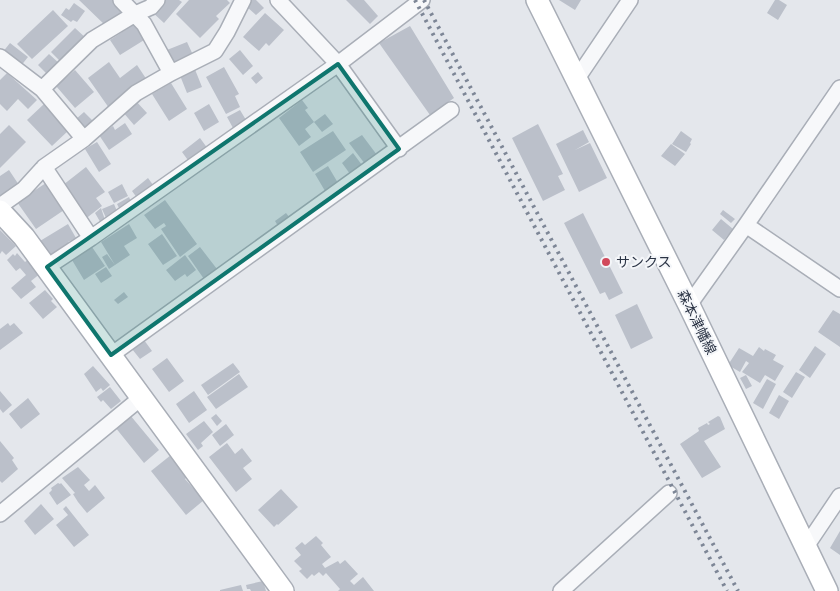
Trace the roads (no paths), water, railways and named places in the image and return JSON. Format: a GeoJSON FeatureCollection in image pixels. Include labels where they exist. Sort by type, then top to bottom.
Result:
{"type":"FeatureCollection","features":[{"type":"Feature","properties":{"kind":"main road","name":"森本津幡線"},"geometry":{"type":"LineString","coordinates":[[537,0],[689,305],[827,591]]}},
{"type":"Feature","properties":{"kind":"main road"},"geometry":{"type":"LineString","coordinates":[[0,211],[24,237],[47,267],[283,591]]}},
{"type":"Feature","properties":{"kind":"street"},"geometry":{"type":"LineString","coordinates":[[121,0],[144,24],[171,73]]}},
{"type":"Feature","properties":{"kind":"street"},"geometry":{"type":"LineString","coordinates":[[42,89],[92,40],[135,14],[151,7],[157,0]]}},
{"type":"Feature","properties":{"kind":"street"},"geometry":{"type":"LineString","coordinates":[[0,206],[24,189],[44,167],[84,139],[136,93],[215,51],[228,32],[243,0]]}},
{"type":"Feature","properties":{"kind":"street"},"geometry":{"type":"LineString","coordinates":[[278,0],[338,64],[399,149]]}},
{"type":"Feature","properties":{"kind":"street"},"geometry":{"type":"LineString","coordinates":[[47,267],[338,64],[422,0]]}},
{"type":"Feature","properties":{"kind":"street"},"geometry":{"type":"LineString","coordinates":[[576,80],[630,0]]}},
{"type":"Feature","properties":{"kind":"street"},"geometry":{"type":"LineString","coordinates":[[0,57],[42,89],[84,139]]}},
{"type":"Feature","properties":{"kind":"street"},"geometry":{"type":"LineString","coordinates":[[689,305],[840,88]]}},
{"type":"Feature","properties":{"kind":"street"},"geometry":{"type":"LineString","coordinates":[[111,355],[452,110]]}},
{"type":"Feature","properties":{"kind":"street"},"geometry":{"type":"LineString","coordinates":[[44,167],[91,238]]}},
{"type":"Feature","properties":{"kind":"street"},"geometry":{"type":"LineString","coordinates":[[746,225],[840,289]]}},
{"type":"Feature","properties":{"kind":"street"},"geometry":{"type":"LineString","coordinates":[[0,514],[142,398]]}},
{"type":"Feature","properties":{"kind":"street"},"geometry":{"type":"LineString","coordinates":[[561,591],[669,493]]}},
{"type":"Feature","properties":{"kind":"street"},"geometry":{"type":"LineString","coordinates":[[805,548],[840,496]]}},
{"type":"Feature","properties":{"kind":"railway"},"geometry":{"type":"LineString","coordinates":[[415,0],[727,591]]}},
{"type":"Feature","properties":{"kind":"railway"},"geometry":{"type":"LineString","coordinates":[[424,0],[738,591]]}},
{"type":"Feature","properties":{"kind":"place","name":"サンクス"},"geometry":{"type":"Point","coordinates":[606,262]}}]}
